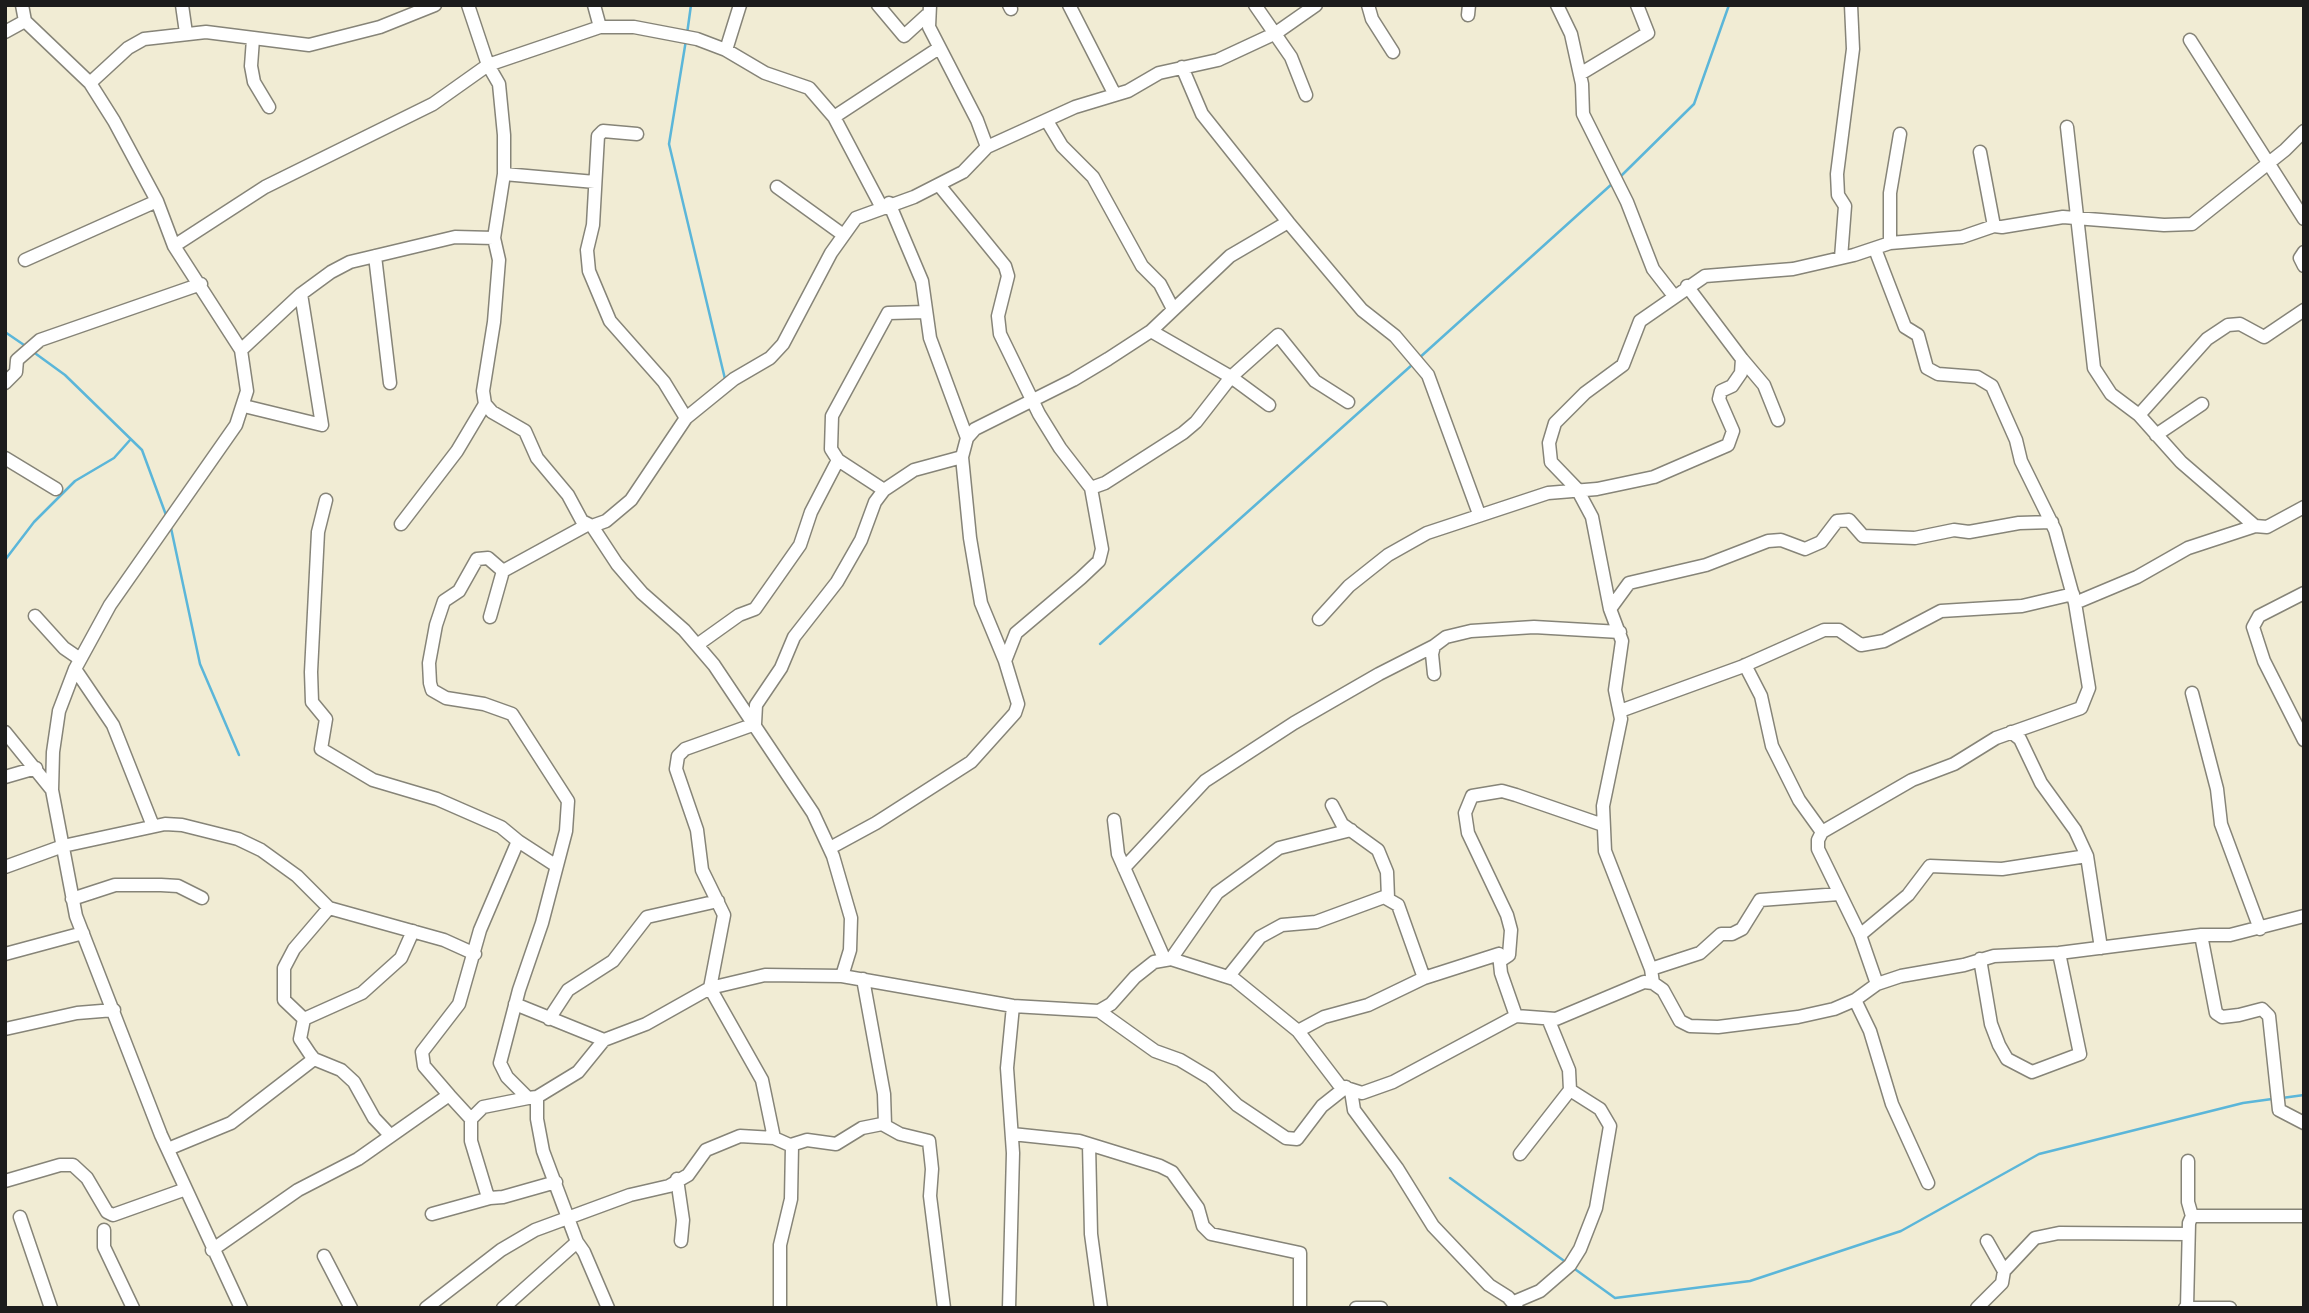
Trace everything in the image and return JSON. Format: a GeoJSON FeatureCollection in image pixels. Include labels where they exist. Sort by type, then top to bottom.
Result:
{"type":"FeatureCollection","features":[{"type":"Feature","properties":{"kind":"street"},"geometry":{"type":"LineString","coordinates":[[22,5],[25,21],[90,83],[157,201],[174,246],[201,284],[241,350],[247,391],[236,425],[110,605],[78,664],[59,711],[52,752],[52,790],[72,899],[83,933],[168,1149],[235,1306]]}},
{"type":"Feature","properties":{"kind":"street"},"geometry":{"type":"LineString","coordinates":[[182,5],[186,33]]}},
{"type":"Feature","properties":{"kind":"street"},"geometry":{"type":"LineString","coordinates":[[90,83],[128,48],[144,39],[186,33],[309,45],[380,27],[435,5]]}},
{"type":"Feature","properties":{"kind":"street"},"geometry":{"type":"LineString","coordinates":[[468,5],[501,96],[504,174],[494,238],[499,260],[494,322],[483,391],[485,404],[492,412],[525,431],[537,458],[568,495],[617,564],[697,645],[755,724],[813,813],[830,848],[851,918],[850,950],[842,976]]}},
{"type":"Feature","properties":{"kind":"street"},"geometry":{"type":"LineString","coordinates":[[594,5],[600,27]]}},
{"type":"Feature","properties":{"kind":"street"},"geometry":{"type":"LineString","coordinates":[[726,50],[740,5]]}},
{"type":"Feature","properties":{"kind":"street"},"geometry":{"type":"LineString","coordinates":[[878,5],[904,36],[928,10]]}},
{"type":"Feature","properties":{"kind":"street"},"geometry":{"type":"LineString","coordinates":[[1069,5],[1114,93]]}},
{"type":"Feature","properties":{"kind":"street"},"geometry":{"type":"LineString","coordinates":[[1255,5],[1291,57],[1307,95]]}},
{"type":"Feature","properties":{"kind":"street"},"geometry":{"type":"LineString","coordinates":[[490,617],[503,570],[590,526],[606,521],[631,500],[686,418],[734,379],[770,358],[783,344],[842,234],[856,218],[939,185],[964,172],[987,147],[1075,107],[1114,93],[1129,91],[1159,73],[1218,60],[1276,33],[1316,5]]}},
{"type":"Feature","properties":{"kind":"street"},"geometry":{"type":"LineString","coordinates":[[1368,5],[1372,19],[1393,52]]}},
{"type":"Feature","properties":{"kind":"street"},"geometry":{"type":"LineString","coordinates":[[1557,5],[1571,34],[1580,74],[1583,114],[1627,202],[1653,269],[1674,296]]}},
{"type":"Feature","properties":{"kind":"street"},"geometry":{"type":"LineString","coordinates":[[1580,74],[1648,33],[1637,5]]}},
{"type":"Feature","properties":{"kind":"street"},"geometry":{"type":"LineString","coordinates":[[1841,258],[1845,234],[1845,206],[1838,195],[1837,174],[1853,49],[1851,5]]}},
{"type":"Feature","properties":{"kind":"street"},"geometry":{"type":"LineString","coordinates":[[928,10],[939,48],[977,120],[987,147]]}},
{"type":"Feature","properties":{"kind":"street"},"geometry":{"type":"LineString","coordinates":[[5,32],[25,21]]}},
{"type":"Feature","properties":{"kind":"street"},"geometry":{"type":"LineString","coordinates":[[174,246],[265,187],[433,104],[488,65],[600,27],[634,27],[697,39],[726,50],[765,73],[809,88],[834,117],[885,205],[922,281],[930,338],[967,438]]}},
{"type":"Feature","properties":{"kind":"street"},"geometry":{"type":"LineString","coordinates":[[253,39],[251,66],[254,82],[270,107]]}},
{"type":"Feature","properties":{"kind":"street"},"geometry":{"type":"LineString","coordinates":[[2190,40],[2304,219]]}},
{"type":"Feature","properties":{"kind":"street"},"geometry":{"type":"LineString","coordinates":[[834,117],[939,48]]}},
{"type":"Feature","properties":{"kind":"street"},"geometry":{"type":"LineString","coordinates":[[1182,67],[1202,114],[1288,222],[1362,310],[1395,336],[1428,375],[1479,514]]}},
{"type":"Feature","properties":{"kind":"street"},"geometry":{"type":"LineString","coordinates":[[1047,121],[1062,146],[1093,177],[1143,266],[1160,284],[1173,309]]}},
{"type":"Feature","properties":{"kind":"street"},"geometry":{"type":"LineString","coordinates":[[2067,127],[2094,368],[2111,394],[2139,415],[2181,462],[2255,526]]}},
{"type":"Feature","properties":{"kind":"street"},"geometry":{"type":"LineString","coordinates":[[1653,983],[1651,969],[1605,851],[1605,789],[1621,719],[1615,690],[1622,641],[1610,609],[1592,517],[1577,489],[1551,462],[1549,443],[1555,423],[1585,393],[1616,373],[1623,365],[1640,321],[1665,307],[1687,286],[1719,273],[1793,269],[1890,243],[1962,237],[1994,226],[2077,218],[2165,225],[2192,224],[2304,131]]}},
{"type":"Feature","properties":{"kind":"street"},"geometry":{"type":"LineString","coordinates":[[638,134],[600,132],[593,225],[587,250],[589,271],[610,320],[664,382],[686,418]]}},
{"type":"Feature","properties":{"kind":"street"},"geometry":{"type":"LineString","coordinates":[[1890,243],[1890,193],[1900,134]]}},
{"type":"Feature","properties":{"kind":"street"},"geometry":{"type":"LineString","coordinates":[[1980,152],[1994,226]]}},
{"type":"Feature","properties":{"kind":"street"},"geometry":{"type":"LineString","coordinates":[[504,174],[595,182]]}},
{"type":"Feature","properties":{"kind":"street"},"geometry":{"type":"LineString","coordinates":[[939,185],[1005,265],[1008,276],[998,316],[999,334],[1060,448],[1091,488],[1102,549],[1098,561],[1016,633],[1005,661]]}},
{"type":"Feature","properties":{"kind":"street"},"geometry":{"type":"LineString","coordinates":[[777,187],[842,234]]}},
{"type":"Feature","properties":{"kind":"street"},"geometry":{"type":"LineString","coordinates":[[24,260],[157,201]]}},
{"type":"Feature","properties":{"kind":"street"},"geometry":{"type":"LineString","coordinates":[[830,848],[876,823],[971,762],[1015,713],[1018,704],[1005,661],[981,603],[970,538],[962,457],[967,438],[975,429],[1073,380],[1151,331],[1230,256],[1288,222]]}},
{"type":"Feature","properties":{"kind":"street"},"geometry":{"type":"LineString","coordinates":[[241,350],[301,294],[331,272],[374,256],[455,237],[494,238]]}},
{"type":"Feature","properties":{"kind":"street"},"geometry":{"type":"LineString","coordinates":[[1875,249],[1905,327],[1918,335],[1927,368],[1938,374],[1978,377],[1992,386],[2016,440],[2021,461],[2052,522],[2074,598],[2087,674],[2085,704],[2081,708],[2011,732],[1962,757],[1954,764],[1912,780],[1822,832],[1818,849],[1860,935],[1877,984]]}},
{"type":"Feature","properties":{"kind":"street"},"geometry":{"type":"LineString","coordinates":[[2304,252],[2300,258],[2304,266]]}},
{"type":"Feature","properties":{"kind":"street"},"geometry":{"type":"LineString","coordinates":[[374,256],[390,383]]}},
{"type":"Feature","properties":{"kind":"street"},"geometry":{"type":"LineString","coordinates":[[5,383],[16,372],[17,360],[40,340],[201,284]]}},
{"type":"Feature","properties":{"kind":"street"},"geometry":{"type":"LineString","coordinates":[[1687,286],[1764,384],[1778,420]]}},
{"type":"Feature","properties":{"kind":"street"},"geometry":{"type":"LineString","coordinates":[[244,406],[322,425],[301,294]]}},
{"type":"Feature","properties":{"kind":"street"},"geometry":{"type":"LineString","coordinates":[[2139,415],[2207,339],[2228,325],[2240,324],[2263,337],[2304,310]]}},
{"type":"Feature","properties":{"kind":"street"},"geometry":{"type":"LineString","coordinates":[[884,489],[838,460],[831,449],[832,416],[884,318],[894,312],[915,315],[926,312]]}},
{"type":"Feature","properties":{"kind":"street"},"geometry":{"type":"LineString","coordinates":[[1151,331],[1231,377],[1269,405]]}},
{"type":"Feature","properties":{"kind":"street"},"geometry":{"type":"LineString","coordinates":[[1091,488],[1105,484],[1183,433],[1196,422],[1231,377],[1278,335],[1315,381],[1348,402]]}},
{"type":"Feature","properties":{"kind":"street"},"geometry":{"type":"LineString","coordinates":[[1319,619],[1349,586],[1388,555],[1427,533],[1479,514],[1525,503],[1548,492],[1597,489],[1654,477],[1728,445],[1732,431],[1719,399],[1721,391],[1732,386],[1741,373],[1742,359]]}},
{"type":"Feature","properties":{"kind":"street"},"geometry":{"type":"LineString","coordinates":[[401,524],[457,451],[485,404]]}},
{"type":"Feature","properties":{"kind":"street"},"geometry":{"type":"LineString","coordinates":[[2156,435],[2202,404]]}},
{"type":"Feature","properties":{"kind":"street"},"geometry":{"type":"LineString","coordinates":[[755,724],[756,705],[781,668],[794,637],[837,582],[861,540],[875,502],[884,489],[914,470],[962,457]]}},
{"type":"Feature","properties":{"kind":"street"},"geometry":{"type":"LineString","coordinates":[[5,458],[56,489]]}},
{"type":"Feature","properties":{"kind":"street"},"geometry":{"type":"LineString","coordinates":[[697,645],[739,615],[755,609],[800,545],[811,512],[838,460]]}},
{"type":"Feature","properties":{"kind":"street"},"geometry":{"type":"LineString","coordinates":[[327,500],[318,531],[311,672],[312,702],[326,719],[321,749],[373,780],[437,799],[501,827],[555,864]]}},
{"type":"Feature","properties":{"kind":"street"},"geometry":{"type":"LineString","coordinates":[[1620,711],[1745,665],[1824,630],[1839,630],[1861,645],[1902,634],[1941,611],[2022,606],[2074,598],[2137,577],[2188,548],[2255,526],[2267,527],[2304,507]]}},
{"type":"Feature","properties":{"kind":"street"},"geometry":{"type":"LineString","coordinates":[[1610,609],[1629,583],[1706,565],[1768,541],[1781,540],[1805,549],[1821,542],[1837,521],[1849,520],[1863,536],[1915,538],[1954,530],[1969,532],[2019,523],[2052,522]]}},
{"type":"Feature","properties":{"kind":"street"},"geometry":{"type":"LineString","coordinates":[[503,570],[488,558],[477,559],[459,591],[444,601],[436,625],[429,663],[430,683],[432,690],[446,698],[484,704],[512,714],[568,801],[566,831],[500,1063],[507,1077],[533,1097],[543,1151],[577,1242],[608,1308]]}},
{"type":"Feature","properties":{"kind":"street"},"geometry":{"type":"LineString","coordinates":[[2304,593],[2259,616],[2253,627],[2264,661],[2304,740]]}},
{"type":"Feature","properties":{"kind":"street"},"geometry":{"type":"LineString","coordinates":[[34,616],[78,664],[113,725],[153,826]]}},
{"type":"Feature","properties":{"kind":"street"},"geometry":{"type":"LineString","coordinates":[[1124,868],[1205,781],[1304,717],[1446,637],[1490,628],[1620,632]]}},
{"type":"Feature","properties":{"kind":"street"},"geometry":{"type":"LineString","coordinates":[[1434,646],[1434,674]]}},
{"type":"Feature","properties":{"kind":"street"},"geometry":{"type":"LineString","coordinates":[[1745,665],[1761,696],[1772,746],[1799,800],[1822,832]]}},
{"type":"Feature","properties":{"kind":"street"},"geometry":{"type":"LineString","coordinates":[[2192,694],[2217,789],[2221,824],[2260,929]]}},
{"type":"Feature","properties":{"kind":"street"},"geometry":{"type":"LineString","coordinates":[[755,724],[685,749],[678,756],[676,769],[697,830],[702,870],[724,915],[710,988],[762,1080],[774,1138]]}},
{"type":"Feature","properties":{"kind":"street"},"geometry":{"type":"LineString","coordinates":[[5,732],[52,790]]}},
{"type":"Feature","properties":{"kind":"street"},"geometry":{"type":"LineString","coordinates":[[2011,732],[2021,739],[2041,783],[2075,830],[2088,856],[2101,948]]}},
{"type":"Feature","properties":{"kind":"street"},"geometry":{"type":"LineString","coordinates":[[5,777],[36,768]]}},
{"type":"Feature","properties":{"kind":"street"},"geometry":{"type":"LineString","coordinates":[[1499,954],[1503,959],[1509,955],[1511,930],[1468,833],[1465,813],[1468,800],[1482,793],[1502,791],[1603,825]]}},
{"type":"Feature","properties":{"kind":"street"},"geometry":{"type":"LineString","coordinates":[[1332,805],[1342,824],[1378,850],[1387,872],[1388,898]]}},
{"type":"Feature","properties":{"kind":"street"},"geometry":{"type":"LineString","coordinates":[[1114,820],[1114,835],[1124,868],[1167,958],[1228,977],[1298,1031],[1329,1074],[1349,1089],[1362,1093],[1393,1082],[1516,1016],[1549,1021],[1644,982],[1653,983],[1663,990],[1673,1013],[1689,1026],[1718,1027],[1798,1017],[1834,1009],[1855,1000],[1877,984],[1980,959],[2059,953],[2201,935],[2230,935],[2304,916]]}},
{"type":"Feature","properties":{"kind":"street"},"geometry":{"type":"LineString","coordinates":[[5,867],[63,846],[153,826],[183,825],[237,839],[261,850],[297,876],[329,908],[413,931],[475,954]]}},
{"type":"Feature","properties":{"kind":"street"},"geometry":{"type":"LineString","coordinates":[[1099,1011],[1111,1004],[1135,977],[1167,958],[1217,893],[1279,848],[1351,830]]}},
{"type":"Feature","properties":{"kind":"street"},"geometry":{"type":"LineString","coordinates":[[490,1198],[471,1141],[471,1119],[424,1066],[422,1052],[459,1004],[480,930],[518,841]]}},
{"type":"Feature","properties":{"kind":"street"},"geometry":{"type":"LineString","coordinates":[[1860,935],[1908,895],[1930,866],[2002,869],[2088,856]]}},
{"type":"Feature","properties":{"kind":"street"},"geometry":{"type":"LineString","coordinates":[[72,899],[115,885],[178,886],[202,898]]}},
{"type":"Feature","properties":{"kind":"street"},"geometry":{"type":"LineString","coordinates":[[1651,969],[1700,953],[1721,934],[1732,934],[1742,929],[1760,900],[1839,894]]}},
{"type":"Feature","properties":{"kind":"street"},"geometry":{"type":"LineString","coordinates":[[1228,977],[1260,936],[1282,925],[1316,922],[1388,898]]}},
{"type":"Feature","properties":{"kind":"street"},"geometry":{"type":"LineString","coordinates":[[1388,898],[1398,905],[1424,978]]}},
{"type":"Feature","properties":{"kind":"street"},"geometry":{"type":"LineString","coordinates":[[549,1019],[568,990],[613,961],[647,917],[718,901]]}},
{"type":"Feature","properties":{"kind":"street"},"geometry":{"type":"LineString","coordinates":[[304,1019],[284,1000],[284,968],[294,949],[329,908]]}},
{"type":"Feature","properties":{"kind":"street"},"geometry":{"type":"LineString","coordinates":[[304,1019],[362,993],[401,958],[413,931]]}},
{"type":"Feature","properties":{"kind":"street"},"geometry":{"type":"LineString","coordinates":[[5,954],[83,933]]}},
{"type":"Feature","properties":{"kind":"street"},"geometry":{"type":"LineString","coordinates":[[2201,935],[2216,1013],[2222,1017],[2262,1009],[2269,1016],[2278,1086],[2278,1110],[2304,1123]]}},
{"type":"Feature","properties":{"kind":"street"},"geometry":{"type":"LineString","coordinates":[[1980,959],[1991,1024],[1999,1045],[2007,1059],[2032,1072],[2080,1054],[2059,953]]}},
{"type":"Feature","properties":{"kind":"street"},"geometry":{"type":"LineString","coordinates":[[1298,1031],[1324,1017],[1368,1004],[1424,978],[1499,954]]}},
{"type":"Feature","properties":{"kind":"street"},"geometry":{"type":"LineString","coordinates":[[1499,954],[1505,990],[1516,1016]]}},
{"type":"Feature","properties":{"kind":"street"},"geometry":{"type":"LineString","coordinates":[[471,1119],[483,1107],[533,1097],[578,1072],[604,1040],[646,1024],[710,988],[765,975],[842,976],[1013,1006],[1099,1011],[1154,1051],[1180,1060],[1210,1078],[1237,1105],[1286,1138],[1297,1139],[1322,1106],[1349,1089]]}},
{"type":"Feature","properties":{"kind":"street"},"geometry":{"type":"LineString","coordinates":[[863,979],[884,1094],[885,1125]]}},
{"type":"Feature","properties":{"kind":"street"},"geometry":{"type":"LineString","coordinates":[[1855,1000],[1870,1031],[1892,1104],[1928,1183]]}},
{"type":"Feature","properties":{"kind":"street"},"geometry":{"type":"LineString","coordinates":[[515,1004],[604,1040]]}},
{"type":"Feature","properties":{"kind":"street"},"geometry":{"type":"LineString","coordinates":[[1009,1308],[1012,1134],[1007,1068],[1013,1006]]}},
{"type":"Feature","properties":{"kind":"street"},"geometry":{"type":"LineString","coordinates":[[5,1029],[77,1013],[114,1010]]}},
{"type":"Feature","properties":{"kind":"street"},"geometry":{"type":"LineString","coordinates":[[304,1019],[300,1039],[314,1059],[341,1070],[354,1082],[374,1118],[390,1135]]}},
{"type":"Feature","properties":{"kind":"street"},"geometry":{"type":"LineString","coordinates":[[1520,1154],[1570,1090],[1569,1070],[1549,1021]]}},
{"type":"Feature","properties":{"kind":"street"},"geometry":{"type":"LineString","coordinates":[[168,1149],[231,1123],[314,1059]]}},
{"type":"Feature","properties":{"kind":"street"},"geometry":{"type":"LineString","coordinates":[[1349,1089],[1354,1111],[1397,1168],[1433,1226],[1489,1285],[1517,1306],[1540,1291],[1570,1265],[1580,1249],[1596,1208],[1610,1126],[1600,1109],[1570,1090]]}},
{"type":"Feature","properties":{"kind":"street"},"geometry":{"type":"LineString","coordinates":[[212,1250],[298,1190],[328,1172],[358,1159],[449,1095]]}},
{"type":"Feature","properties":{"kind":"street"},"geometry":{"type":"LineString","coordinates":[[426,1308],[502,1250],[536,1230],[650,1189],[669,1186],[688,1175],[706,1150],[740,1136],[774,1138],[791,1145],[807,1140],[836,1144],[862,1128],[885,1125],[900,1134],[929,1141],[930,1196],[944,1308]]}},
{"type":"Feature","properties":{"kind":"street"},"geometry":{"type":"LineString","coordinates":[[1012,1134],[1089,1144],[1172,1172],[1198,1208],[1203,1226],[1211,1234],[1300,1253],[1300,1308]]}},
{"type":"Feature","properties":{"kind":"street"},"geometry":{"type":"LineString","coordinates":[[1089,1144],[1091,1234],[1101,1308]]}},
{"type":"Feature","properties":{"kind":"street"},"geometry":{"type":"LineString","coordinates":[[780,1308],[780,1245],[791,1199],[794,1159],[791,1145]]}},
{"type":"Feature","properties":{"kind":"street"},"geometry":{"type":"LineString","coordinates":[[2188,1161],[2188,1202],[2192,1216],[2188,1234],[2186,1307],[2230,1308]]}},
{"type":"Feature","properties":{"kind":"street"},"geometry":{"type":"LineString","coordinates":[[5,1181],[60,1165],[73,1165],[87,1178],[107,1212],[113,1215],[186,1189]]}},
{"type":"Feature","properties":{"kind":"street"},"geometry":{"type":"LineString","coordinates":[[677,1179],[683,1220],[681,1241]]}},
{"type":"Feature","properties":{"kind":"street"},"geometry":{"type":"LineString","coordinates":[[432,1214],[556,1182]]}},
{"type":"Feature","properties":{"kind":"street"},"geometry":{"type":"LineString","coordinates":[[2192,1216],[2304,1216]]}},
{"type":"Feature","properties":{"kind":"street"},"geometry":{"type":"LineString","coordinates":[[20,1217],[51,1308]]}},
{"type":"Feature","properties":{"kind":"street"},"geometry":{"type":"LineString","coordinates":[[104,1230],[104,1247],[133,1308]]}},
{"type":"Feature","properties":{"kind":"street"},"geometry":{"type":"LineString","coordinates":[[1977,1308],[1998,1290],[2004,1271],[2035,1238],[2060,1233],[2188,1234]]}},
{"type":"Feature","properties":{"kind":"street"},"geometry":{"type":"LineString","coordinates":[[1987,1241],[2004,1271]]}},
{"type":"Feature","properties":{"kind":"street"},"geometry":{"type":"LineString","coordinates":[[503,1308],[518,1302],[577,1242]]}},
{"type":"Feature","properties":{"kind":"street"},"geometry":{"type":"LineString","coordinates":[[324,1256],[351,1308]]}},
{"type":"Feature","properties":{"kind":"street"},"geometry":{"type":"LineString","coordinates":[[1356,1308],[1381,1308]]}},
{"type":"Feature","properties":{"kind":"waterway"},"geometry":{"type":"LineString","coordinates":[[687,34],[691,5]]}},
{"type":"Feature","properties":{"kind":"waterway"},"geometry":{"type":"LineString","coordinates":[[1621,176],[1694,104],[1729,5]]}},
{"type":"Feature","properties":{"kind":"waterway"},"geometry":{"type":"LineString","coordinates":[[686,40],[669,144],[725,379]]}},
{"type":"Feature","properties":{"kind":"waterway"},"geometry":{"type":"LineString","coordinates":[[1418,359],[1613,183]]}},
{"type":"Feature","properties":{"kind":"waterway"},"geometry":{"type":"LineString","coordinates":[[5,332],[27,347]]}},
{"type":"Feature","properties":{"kind":"waterway"},"geometry":{"type":"LineString","coordinates":[[32,351],[65,375],[142,450],[166,515]]}},
{"type":"Feature","properties":{"kind":"waterway"},"geometry":{"type":"LineString","coordinates":[[1100,644],[1413,364]]}},
{"type":"Feature","properties":{"kind":"waterway"},"geometry":{"type":"LineString","coordinates":[[5,560],[34,522],[75,481],[114,458],[130,440]]}},
{"type":"Feature","properties":{"kind":"waterway"},"geometry":{"type":"LineString","coordinates":[[171,528],[200,664],[239,755]]}},
{"type":"Feature","properties":{"kind":"waterway"},"geometry":{"type":"LineString","coordinates":[[2282,1098],[2304,1095]]}},
{"type":"Feature","properties":{"kind":"waterway"},"geometry":{"type":"LineString","coordinates":[[1572,1267],[1615,1298],[1750,1281],[1901,1231],[2039,1154],[2243,1103],[2272,1099]]}},
{"type":"Feature","properties":{"kind":"waterway"},"geometry":{"type":"LineString","coordinates":[[1450,1178],[1567,1263]]}}]}
